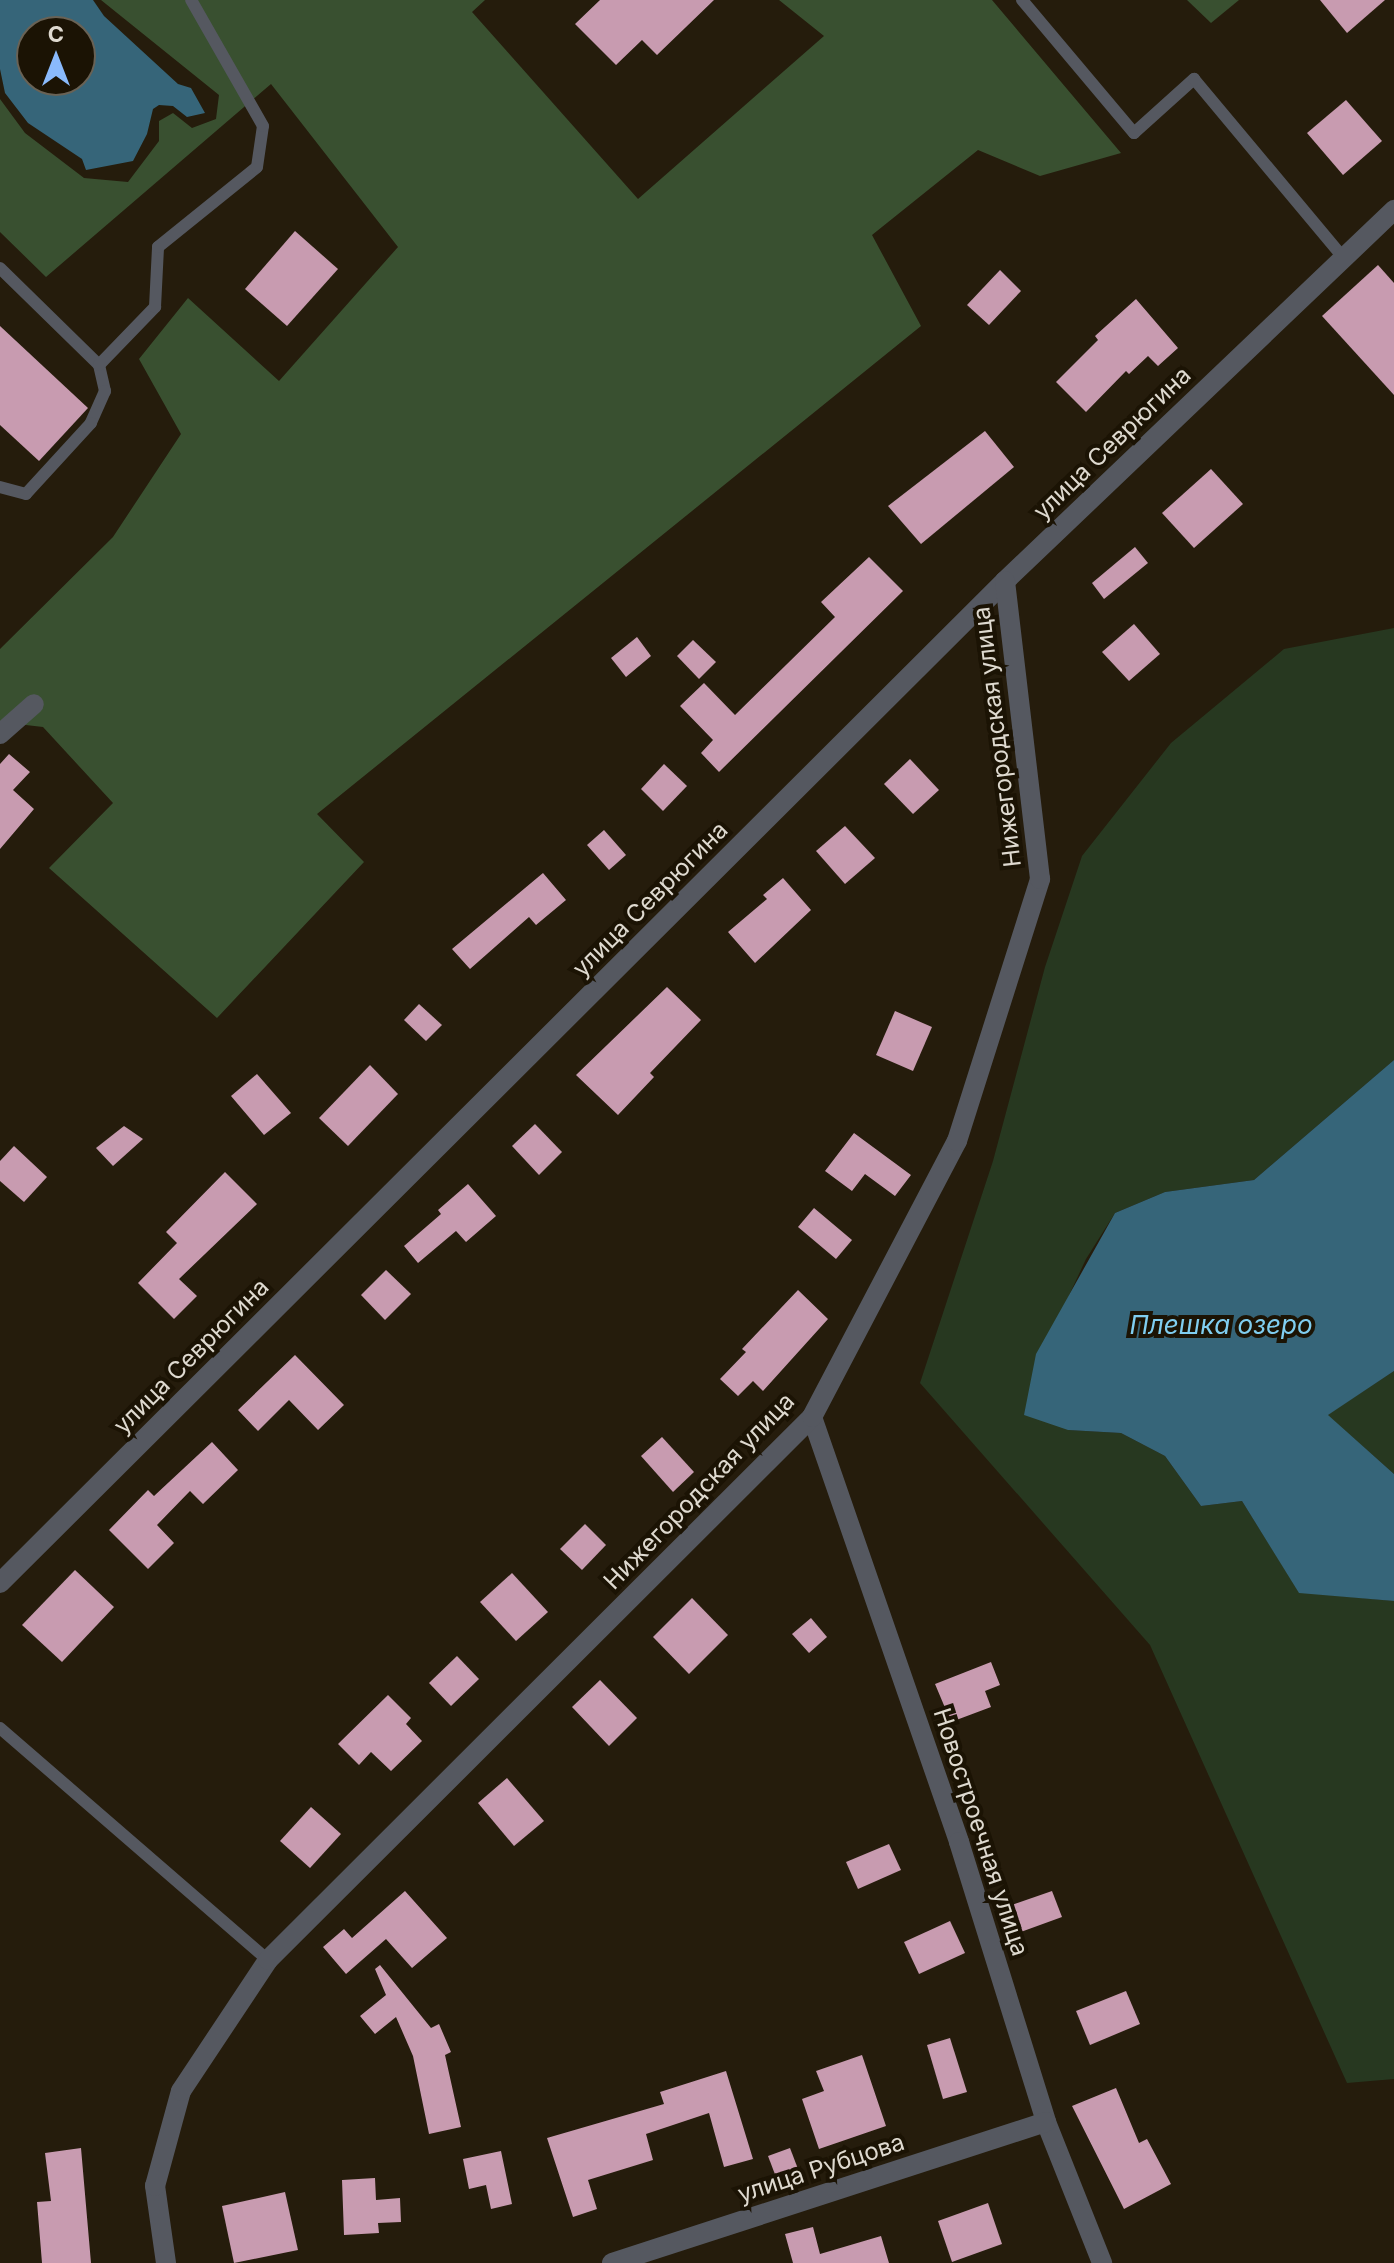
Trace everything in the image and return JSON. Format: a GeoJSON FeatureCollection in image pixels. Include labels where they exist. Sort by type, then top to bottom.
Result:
{"type":"FeatureCollection","features":[{"type":"Feature","properties":{"kind":"street","name":"улица Севрюгина"},"geometry":{"type":"LineString","coordinates":[[0,1583],[1005,581],[1394,210]]}},
{"type":"Feature","properties":{"kind":"street","name":"Нижегородская улица"},"geometry":{"type":"LineString","coordinates":[[166,2263],[155,2186],[181,2091],[268,1960],[812,1417],[957,1141],[1040,879],[1005,581]]}},
{"type":"Feature","properties":{"kind":"street"},"geometry":{"type":"LineString","coordinates":[[0,734],[34,704]]}},
{"type":"Feature","properties":{"kind":"street","name":"Новостроечная улица"},"geometry":{"type":"LineString","coordinates":[[812,1417],[959,1842],[1046,2122],[1102,2263]]}},
{"type":"Feature","properties":{"kind":"street","name":"улица Рубцова"},"geometry":{"type":"LineString","coordinates":[[612,2263],[1046,2122]]}},
{"type":"Feature","properties":{"kind":"lane"},"geometry":{"type":"LineString","coordinates":[[99,365],[155,307],[158,247],[257,167],[263,126],[191,0]]}},
{"type":"Feature","properties":{"kind":"lane"},"geometry":{"type":"LineString","coordinates":[[1022,0],[1134,133],[1194,79],[1343,257]]}},
{"type":"Feature","properties":{"kind":"lane"},"geometry":{"type":"LineString","coordinates":[[0,268],[99,365],[105,391],[91,423],[26,494],[0,487]]}},
{"type":"Feature","properties":{"kind":"lane"},"geometry":{"type":"LineString","coordinates":[[0,1728],[268,1960]]}},
{"type":"Feature","properties":{"kind":"green space"},"geometry":{"type":"Polygon","coordinates":[[[101,0],[485,0],[472,12],[638,199],[824,36],[779,0],[992,0],[1121,153],[1040,176],[978,150],[872,235],[921,326],[317,814],[364,862],[217,1018],[49,868],[113,803],[43,727],[0,722],[0,649],[113,537],[181,434],[139,359],[188,298],[279,381],[398,247],[271,84],[46,277],[0,232],[0,99],[25,133],[84,178],[128,182],[159,141],[159,121],[173,113],[192,128],[216,119],[219,95],[101,0]]]}},
{"type":"Feature","properties":{"kind":"green space"},"geometry":{"type":"Polygon","coordinates":[[[1187,0],[1239,0],[1211,23],[1187,0]]]}},
{"type":"Feature","properties":{"kind":"green space"},"geometry":{"type":"Polygon","coordinates":[[[1394,628],[1394,1060],[1254,1180],[1165,1192],[1115,1213],[1086,1259],[1065,1304],[1068,1430],[1121,1433],[1165,1456],[1201,1506],[1242,1501],[1299,1592],[1394,1601],[1394,2079],[1347,2083],[1150,1645],[920,1383],[993,1161],[1045,967],[1082,856],[1171,743],[1284,649],[1394,628]]]}},
{"type":"Feature","properties":{"kind":"green space"},"geometry":{"type":"Polygon","coordinates":[[[1394,1371],[1394,1474],[1327,1415],[1394,1371]]]}},
{"type":"Feature","properties":{"kind":"water"},"geometry":{"type":"Polygon","coordinates":[[[0,0],[93,0],[104,16],[178,84],[191,88],[205,113],[187,117],[173,106],[159,105],[153,109],[147,134],[133,161],[86,170],[82,159],[28,123],[5,93],[0,69],[0,0]]]}},
{"type":"Feature","properties":{"kind":"water","name":"Плешка озеро"},"geometry":{"type":"Polygon","coordinates":[[[1394,1060],[1394,1371],[1328,1415],[1394,1474],[1394,1601],[1299,1593],[1242,1501],[1201,1506],[1165,1456],[1121,1433],[1068,1430],[1024,1415],[1036,1354],[1115,1213],[1165,1192],[1254,1180],[1394,1060]]]}},
{"type":"Feature","properties":{"kind":"building"},"geometry":{"type":"Polygon","coordinates":[[[600,0],[714,0],[657,55],[642,40],[616,65],[575,24],[600,0]]]}},
{"type":"Feature","properties":{"kind":"building"},"geometry":{"type":"Polygon","coordinates":[[[1320,0],[1385,0],[1347,33],[1320,0]]]}},
{"type":"Feature","properties":{"kind":"building"},"geometry":{"type":"Polygon","coordinates":[[[1346,100],[1382,141],[1343,175],[1307,133],[1346,100]]]}},
{"type":"Feature","properties":{"kind":"building"},"geometry":{"type":"Polygon","coordinates":[[[295,231],[338,269],[287,326],[245,289],[295,231]]]}},
{"type":"Feature","properties":{"kind":"building"},"geometry":{"type":"Polygon","coordinates":[[[1378,265],[1394,283],[1394,395],[1322,316],[1378,265]]]}},
{"type":"Feature","properties":{"kind":"building"},"geometry":{"type":"Polygon","coordinates":[[[1000,270],[1021,291],[989,325],[967,305],[1000,270]]]}},
{"type":"Feature","properties":{"kind":"building"},"geometry":{"type":"Polygon","coordinates":[[[1136,299],[1178,348],[1158,366],[1148,356],[1129,374],[1126,371],[1086,412],[1056,382],[1098,340],[1095,336],[1136,299]]]}},
{"type":"Feature","properties":{"kind":"building"},"geometry":{"type":"Polygon","coordinates":[[[0,326],[88,408],[39,461],[0,425],[0,326]]]}},
{"type":"Feature","properties":{"kind":"building"},"geometry":{"type":"Polygon","coordinates":[[[985,431],[1014,467],[921,544],[888,506],[985,431]]]}},
{"type":"Feature","properties":{"kind":"building"},"geometry":{"type":"Polygon","coordinates":[[[1211,469],[1243,504],[1194,548],[1162,513],[1211,469]]]}},
{"type":"Feature","properties":{"kind":"building"},"geometry":{"type":"Polygon","coordinates":[[[1135,547],[1148,563],[1104,599],[1092,583],[1135,547]]]}},
{"type":"Feature","properties":{"kind":"building"},"geometry":{"type":"Polygon","coordinates":[[[869,557],[903,591],[719,772],[701,753],[713,740],[680,706],[704,683],[735,715],[835,617],[821,602],[869,557]]]}},
{"type":"Feature","properties":{"kind":"building"},"geometry":{"type":"Polygon","coordinates":[[[1134,624],[1160,654],[1129,681],[1102,652],[1134,624]]]}},
{"type":"Feature","properties":{"kind":"building"},"geometry":{"type":"Polygon","coordinates":[[[637,637],[651,656],[626,677],[611,658],[637,637]]]}},
{"type":"Feature","properties":{"kind":"building"},"geometry":{"type":"Polygon","coordinates":[[[693,640],[716,662],[699,679],[677,656],[693,640]]]}},
{"type":"Feature","properties":{"kind":"building"},"geometry":{"type":"Polygon","coordinates":[[[9,754],[30,772],[13,790],[34,809],[0,849],[0,764],[9,754]]]}},
{"type":"Feature","properties":{"kind":"building"},"geometry":{"type":"Polygon","coordinates":[[[910,759],[939,790],[913,814],[884,784],[910,759]]]}},
{"type":"Feature","properties":{"kind":"building"},"geometry":{"type":"Polygon","coordinates":[[[664,764],[687,786],[663,811],[641,789],[664,764]]]}},
{"type":"Feature","properties":{"kind":"building"},"geometry":{"type":"Polygon","coordinates":[[[845,826],[875,858],[845,884],[816,851],[845,826]]]}},
{"type":"Feature","properties":{"kind":"building"},"geometry":{"type":"Polygon","coordinates":[[[604,830],[626,855],[609,870],[587,845],[604,830]]]}},
{"type":"Feature","properties":{"kind":"building"},"geometry":{"type":"Polygon","coordinates":[[[543,873],[566,900],[536,925],[529,917],[470,969],[452,949],[543,873]]]}},
{"type":"Feature","properties":{"kind":"building"},"geometry":{"type":"Polygon","coordinates":[[[783,878],[811,910],[755,963],[728,932],[767,899],[763,895],[783,878]]]}},
{"type":"Feature","properties":{"kind":"building"},"geometry":{"type":"Polygon","coordinates":[[[667,987],[701,1020],[650,1073],[654,1077],[618,1115],[576,1075],[667,987]]]}},
{"type":"Feature","properties":{"kind":"building"},"geometry":{"type":"Polygon","coordinates":[[[419,1004],[442,1025],[426,1041],[404,1020],[419,1004]]]}},
{"type":"Feature","properties":{"kind":"building"},"geometry":{"type":"Polygon","coordinates":[[[895,1011],[932,1027],[913,1071],[876,1055],[895,1011]]]}},
{"type":"Feature","properties":{"kind":"building"},"geometry":{"type":"Polygon","coordinates":[[[370,1065],[398,1094],[348,1146],[319,1118],[370,1065]]]}},
{"type":"Feature","properties":{"kind":"building"},"geometry":{"type":"Polygon","coordinates":[[[257,1074],[291,1113],[264,1135],[231,1096],[257,1074]]]}},
{"type":"Feature","properties":{"kind":"building"},"geometry":{"type":"Polygon","coordinates":[[[535,1124],[562,1152],[539,1175],[512,1146],[535,1124]]]}},
{"type":"Feature","properties":{"kind":"building"},"geometry":{"type":"Polygon","coordinates":[[[124,1126],[143,1139],[113,1166],[96,1148],[124,1126]]]}},
{"type":"Feature","properties":{"kind":"building"},"geometry":{"type":"Polygon","coordinates":[[[854,1133],[911,1175],[895,1196],[865,1174],[852,1191],[825,1171],[854,1133]]]}},
{"type":"Feature","properties":{"kind":"building"},"geometry":{"type":"Polygon","coordinates":[[[14,1146],[47,1177],[24,1202],[0,1181],[0,1161],[14,1146]]]}},
{"type":"Feature","properties":{"kind":"building"},"geometry":{"type":"Polygon","coordinates":[[[225,1172],[257,1204],[179,1279],[197,1296],[174,1319],[138,1283],[177,1243],[166,1232],[225,1172]]]}},
{"type":"Feature","properties":{"kind":"building"},"geometry":{"type":"Polygon","coordinates":[[[468,1184],[496,1216],[466,1242],[456,1231],[418,1263],[404,1246],[441,1214],[438,1210],[468,1184]]]}},
{"type":"Feature","properties":{"kind":"building"},"geometry":{"type":"Polygon","coordinates":[[[814,1208],[852,1240],[836,1259],[798,1227],[814,1208]]]}},
{"type":"Feature","properties":{"kind":"building"},"geometry":{"type":"Polygon","coordinates":[[[386,1270],[411,1294],[385,1320],[361,1295],[386,1270]]]}},
{"type":"Feature","properties":{"kind":"building"},"geometry":{"type":"Polygon","coordinates":[[[798,1290],[828,1319],[763,1391],[753,1381],[738,1396],[720,1379],[746,1352],[742,1349],[798,1290]]]}},
{"type":"Feature","properties":{"kind":"building"},"geometry":{"type":"Polygon","coordinates":[[[295,1355],[344,1405],[318,1430],[289,1400],[258,1431],[238,1410],[295,1355]]]}},
{"type":"Feature","properties":{"kind":"building"},"geometry":{"type":"Polygon","coordinates":[[[662,1437],[694,1472],[673,1492],[641,1456],[662,1437]]]}},
{"type":"Feature","properties":{"kind":"building"},"geometry":{"type":"Polygon","coordinates":[[[212,1442],[238,1470],[203,1504],[190,1491],[157,1525],[174,1543],[148,1569],[109,1530],[148,1490],[154,1496],[212,1442]]]}},
{"type":"Feature","properties":{"kind":"building"},"geometry":{"type":"Polygon","coordinates":[[[585,1524],[606,1545],[582,1570],[560,1549],[585,1524]]]}},
{"type":"Feature","properties":{"kind":"building"},"geometry":{"type":"Polygon","coordinates":[[[75,1570],[114,1607],[62,1662],[22,1625],[75,1570]]]}},
{"type":"Feature","properties":{"kind":"building"},"geometry":{"type":"Polygon","coordinates":[[[512,1573],[548,1612],[516,1641],[480,1602],[512,1573]]]}},
{"type":"Feature","properties":{"kind":"building"},"geometry":{"type":"Polygon","coordinates":[[[692,1598],[728,1635],[689,1674],[653,1637],[692,1598]]]}},
{"type":"Feature","properties":{"kind":"building"},"geometry":{"type":"Polygon","coordinates":[[[811,1618],[827,1637],[809,1653],[792,1634],[811,1618]]]}},
{"type":"Feature","properties":{"kind":"building"},"geometry":{"type":"Polygon","coordinates":[[[457,1656],[479,1679],[451,1706],[429,1683],[457,1656]]]}},
{"type":"Feature","properties":{"kind":"building"},"geometry":{"type":"Polygon","coordinates":[[[991,1662],[1000,1685],[985,1691],[991,1707],[951,1722],[935,1684],[991,1662]]]}},
{"type":"Feature","properties":{"kind":"building"},"geometry":{"type":"Polygon","coordinates":[[[600,1680],[637,1718],[609,1746],[572,1707],[600,1680]]]}},
{"type":"Feature","properties":{"kind":"building"},"geometry":{"type":"Polygon","coordinates":[[[388,1695],[411,1718],[406,1724],[422,1741],[391,1771],[371,1752],[359,1765],[338,1744],[388,1695]]]}},
{"type":"Feature","properties":{"kind":"building"},"geometry":{"type":"Polygon","coordinates":[[[507,1778],[544,1821],[514,1846],[478,1803],[507,1778]]]}},
{"type":"Feature","properties":{"kind":"building"},"geometry":{"type":"Polygon","coordinates":[[[311,1807],[341,1834],[310,1868],[280,1841],[311,1807]]]}},
{"type":"Feature","properties":{"kind":"building"},"geometry":{"type":"Polygon","coordinates":[[[889,1844],[901,1870],[858,1889],[846,1862],[889,1844]]]}},
{"type":"Feature","properties":{"kind":"building"},"geometry":{"type":"Polygon","coordinates":[[[405,1891],[447,1938],[412,1968],[386,1939],[346,1974],[323,1947],[344,1929],[352,1938],[405,1891]]]}},
{"type":"Feature","properties":{"kind":"building"},"geometry":{"type":"Polygon","coordinates":[[[1052,1891],[1062,1917],[1018,1933],[1009,1906],[1052,1891]]]}},
{"type":"Feature","properties":{"kind":"building"},"geometry":{"type":"Polygon","coordinates":[[[950,1921],[965,1953],[919,1974],[904,1942],[950,1921]]]}},
{"type":"Feature","properties":{"kind":"building"},"geometry":{"type":"Polygon","coordinates":[[[380,1965],[431,2028],[439,2024],[451,2052],[445,2055],[461,2127],[429,2134],[413,2056],[396,2017],[375,2034],[360,2016],[386,1995],[375,1969],[380,1965]]]}},
{"type":"Feature","properties":{"kind":"building"},"geometry":{"type":"Polygon","coordinates":[[[1126,1991],[1140,2024],[1090,2045],[1076,2011],[1126,1991]]]}},
{"type":"Feature","properties":{"kind":"building"},"geometry":{"type":"Polygon","coordinates":[[[950,2038],[967,2092],[943,2099],[927,2045],[950,2038]]]}},
{"type":"Feature","properties":{"kind":"building"},"geometry":{"type":"Polygon","coordinates":[[[862,2055],[886,2126],[819,2149],[802,2099],[824,2091],[816,2071],[862,2055]]]}},
{"type":"Feature","properties":{"kind":"building"},"geometry":{"type":"Polygon","coordinates":[[[726,2071],[753,2159],[724,2167],[709,2113],[646,2134],[653,2160],[588,2180],[597,2209],[573,2217],[547,2138],[664,2104],[660,2092],[726,2071]]]}},
{"type":"Feature","properties":{"kind":"building"},"geometry":{"type":"Polygon","coordinates":[[[1116,2088],[1139,2143],[1147,2139],[1171,2184],[1124,2209],[1072,2106],[1116,2088]]]}},
{"type":"Feature","properties":{"kind":"building"},"geometry":{"type":"Polygon","coordinates":[[[81,2148],[91,2263],[42,2263],[37,2202],[51,2201],[45,2153],[81,2148]]]}},
{"type":"Feature","properties":{"kind":"building"},"geometry":{"type":"Polygon","coordinates":[[[790,2148],[798,2169],[776,2177],[768,2156],[790,2148]]]}},
{"type":"Feature","properties":{"kind":"building"},"geometry":{"type":"Polygon","coordinates":[[[501,2151],[512,2204],[491,2209],[486,2185],[469,2189],[463,2159],[501,2151]]]}},
{"type":"Feature","properties":{"kind":"building"},"geometry":{"type":"Polygon","coordinates":[[[375,2178],[376,2200],[400,2198],[401,2222],[378,2223],[379,2233],[344,2235],[342,2180],[375,2178]]]}},
{"type":"Feature","properties":{"kind":"building"},"geometry":{"type":"Polygon","coordinates":[[[285,2192],[298,2250],[234,2263],[222,2206],[285,2192]]]}},
{"type":"Feature","properties":{"kind":"building"},"geometry":{"type":"Polygon","coordinates":[[[988,2203],[1002,2244],[952,2262],[938,2221],[988,2203]]]}},
{"type":"Feature","properties":{"kind":"building"},"geometry":{"type":"Polygon","coordinates":[[[813,2227],[820,2254],[881,2236],[889,2263],[793,2263],[785,2234],[813,2227]]]}}]}
